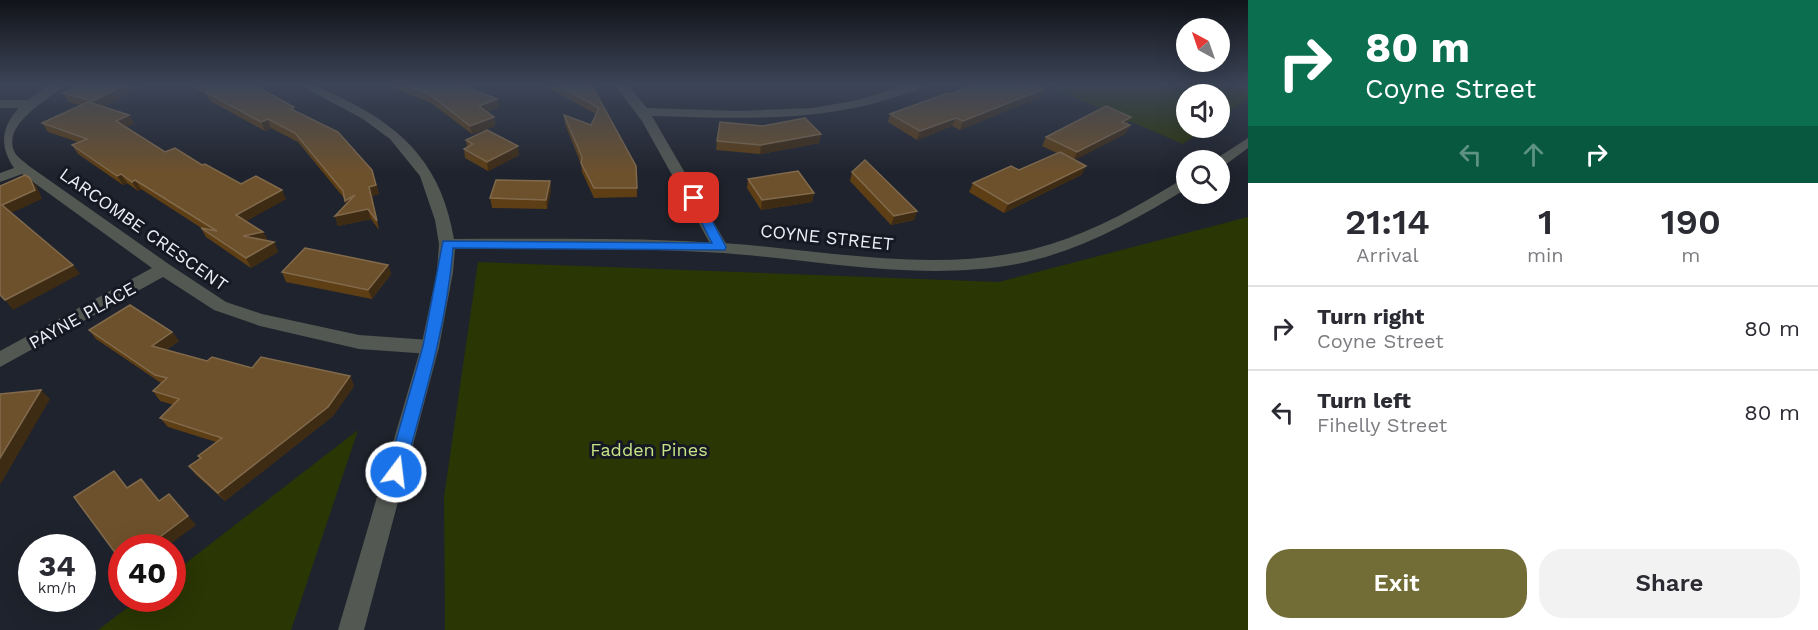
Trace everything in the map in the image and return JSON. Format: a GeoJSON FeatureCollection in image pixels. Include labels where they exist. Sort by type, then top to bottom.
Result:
{"type":"FeatureCollection","features":[{"type":"Feature","properties":{"kind":"street","name":"LARCOMBE CRESCENT"},"geometry":{"type":"LineString","coordinates":[[20,113],[10,125],[5,139],[8,153],[24,169],[220,306],[260,320],[359,342],[430,346]]}},
{"type":"Feature","properties":{"kind":"street"},"geometry":{"type":"LineString","coordinates":[[353,623],[430,346],[445,272],[447,244],[443,220],[427,175],[395,136],[363,113]]}},
{"type":"Feature","properties":{"kind":"street"},"geometry":{"type":"LineString","coordinates":[[644,113],[705,216],[720,247]]}},
{"type":"Feature","properties":{"kind":"street"},"geometry":{"type":"LineString","coordinates":[[721,113],[768,113]]}},
{"type":"Feature","properties":{"kind":"street"},"geometry":{"type":"LineString","coordinates":[[1230,155],[1248,142]]}},
{"type":"Feature","properties":{"kind":"street"},"geometry":{"type":"LineString","coordinates":[[0,178],[24,169]]}},
{"type":"Feature","properties":{"kind":"street","name":"COYNE STREET"},"geometry":{"type":"LineString","coordinates":[[447,244],[720,247],[912,265],[975,262],[1023,257],[1080,239],[1176,188]]}},
{"type":"Feature","properties":{"kind":"street","name":"PAYNE PLACE"},"geometry":{"type":"LineString","coordinates":[[0,360],[164,269]]}},
{"type":"Feature","properties":{"kind":"green space"},"geometry":{"type":"Polygon","coordinates":[[[1112,113],[1176,113],[1176,138],[1192,138],[1183,144],[1112,113]]]}},
{"type":"Feature","properties":{"kind":"green space","name":"Fadden Pines"},"geometry":{"type":"Polygon","coordinates":[[[1248,217],[1248,630],[445,630],[444,497],[478,262],[999,282],[1248,217]]]}},
{"type":"Feature","properties":{"kind":"green space"},"geometry":{"type":"Polygon","coordinates":[[[358,430],[291,630],[98,630],[122,612],[186,612],[186,563],[358,430]]]}},
{"type":"Feature","properties":{"kind":"building"},"geometry":{"type":"Polygon","coordinates":[[[63,113],[124,113],[129,115],[116,121],[165,152],[175,148],[202,165],[205,164],[241,184],[256,176],[282,190],[236,215],[263,232],[243,236],[274,242],[246,258],[201,228],[217,231],[135,180],[132,182],[121,174],[117,176],[72,145],[87,139],[42,123],[63,113]]]}},
{"type":"Feature","properties":{"kind":"building"},"geometry":{"type":"Polygon","coordinates":[[[245,113],[300,113],[338,132],[372,170],[376,185],[369,187],[377,221],[368,209],[335,216],[355,195],[345,201],[343,191],[295,133],[268,119],[261,122],[245,113]]]}},
{"type":"Feature","properties":{"kind":"building"},"geometry":{"type":"Polygon","coordinates":[[[454,113],[489,113],[494,117],[470,126],[454,113]]]}},
{"type":"Feature","properties":{"kind":"building"},"geometry":{"type":"Polygon","coordinates":[[[596,113],[607,113],[636,166],[637,188],[594,188],[581,163],[582,157],[564,115],[591,125],[596,113]]]}},
{"type":"Feature","properties":{"kind":"building"},"geometry":{"type":"Polygon","coordinates":[[[982,113],[963,121],[956,118],[920,131],[890,114],[982,113]]]}},
{"type":"Feature","properties":{"kind":"building"},"geometry":{"type":"Polygon","coordinates":[[[1092,113],[1123,113],[1131,117],[1122,122],[1130,125],[1077,152],[1046,137],[1092,113]]]}},
{"type":"Feature","properties":{"kind":"building"},"geometry":{"type":"Polygon","coordinates":[[[805,118],[821,134],[761,145],[717,141],[720,122],[763,126],[805,118]]]}},
{"type":"Feature","properties":{"kind":"building"},"geometry":{"type":"Polygon","coordinates":[[[487,130],[518,146],[487,162],[464,149],[473,144],[466,140],[487,130]]]}},
{"type":"Feature","properties":{"kind":"building"},"geometry":{"type":"Polygon","coordinates":[[[1060,152],[1086,166],[1008,204],[973,183],[1011,166],[1019,170],[1060,152]]]}},
{"type":"Feature","properties":{"kind":"building"},"geometry":{"type":"Polygon","coordinates":[[[865,160],[917,211],[894,216],[852,172],[865,160]]]}},
{"type":"Feature","properties":{"kind":"building"},"geometry":{"type":"Polygon","coordinates":[[[798,171],[814,193],[762,200],[748,179],[798,171]]]}},
{"type":"Feature","properties":{"kind":"building"},"geometry":{"type":"Polygon","coordinates":[[[25,175],[30,178],[35,190],[2,205],[73,265],[5,300],[0,295],[0,186],[25,175]]]}},
{"type":"Feature","properties":{"kind":"building"},"geometry":{"type":"Polygon","coordinates":[[[496,180],[550,181],[546,200],[490,198],[496,180]]]}},
{"type":"Feature","properties":{"kind":"building"},"geometry":{"type":"Polygon","coordinates":[[[305,248],[388,265],[368,290],[282,272],[305,248]]]}},
{"type":"Feature","properties":{"kind":"building"},"geometry":{"type":"Polygon","coordinates":[[[130,305],[172,332],[152,346],[207,361],[212,357],[252,368],[261,357],[350,376],[328,407],[218,493],[189,466],[201,458],[198,456],[222,438],[160,418],[179,399],[153,391],[167,378],[155,375],[89,330],[130,305]]]}},
{"type":"Feature","properties":{"kind":"building"},"geometry":{"type":"Polygon","coordinates":[[[41,390],[0,458],[0,394],[41,390]]]}},
{"type":"Feature","properties":{"kind":"building"},"geometry":{"type":"Polygon","coordinates":[[[114,471],[127,488],[141,479],[159,501],[169,494],[188,516],[164,534],[108,534],[108,543],[74,497],[114,471]]]}},
{"type":"Feature","properties":{"kind":"route"},"geometry":{"type":"LineString","coordinates":[[396,472],[430,346],[445,272],[447,244],[528,243],[720,247],[694,198]]}}]}
